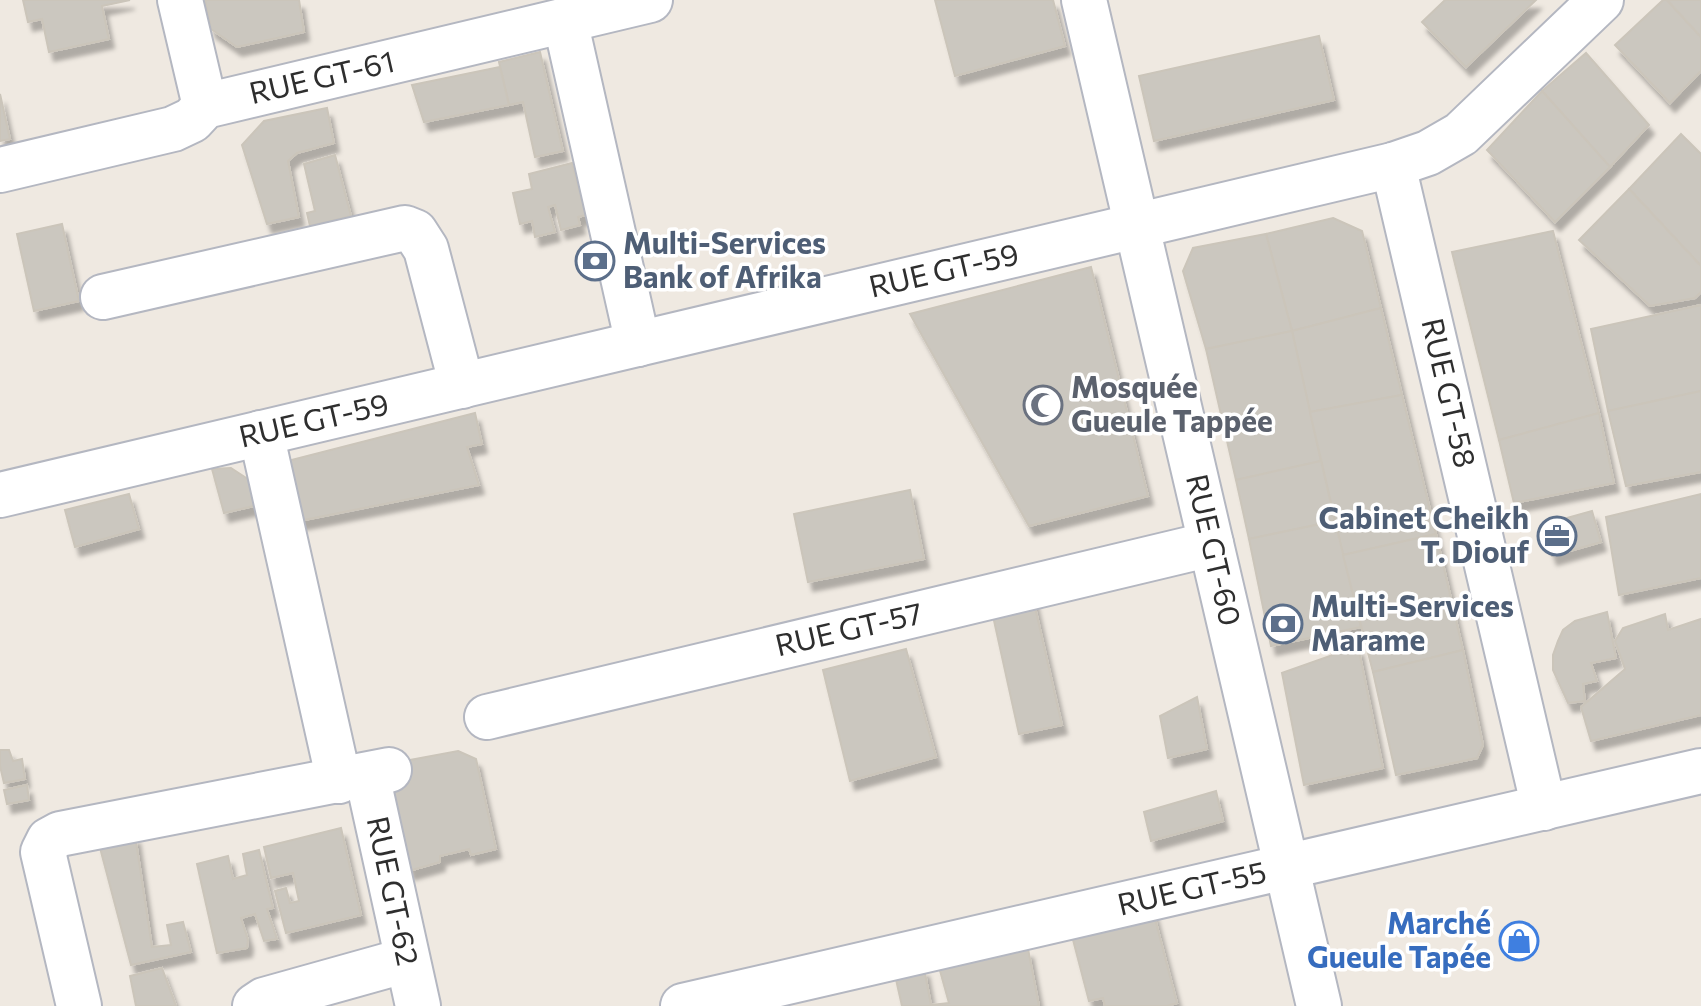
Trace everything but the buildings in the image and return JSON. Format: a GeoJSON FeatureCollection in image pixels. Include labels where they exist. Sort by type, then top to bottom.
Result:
{"type":"FeatureCollection","features":[{"type":"Feature","properties":{"kind":"street"},"geometry":{"type":"LineString","coordinates":[[180,0],[205,106]]}},
{"type":"Feature","properties":{"kind":"street","name":"RUE GT-61"},"geometry":{"type":"LineString","coordinates":[[0,170],[173,129],[192,120],[205,106],[650,0]]}},
{"type":"Feature","properties":{"kind":"street","name":"RUE GT-60"},"geometry":{"type":"LineString","coordinates":[[1084,0],[1319,1006]]}},
{"type":"Feature","properties":{"kind":"street","name":"RUE GT-59"},"geometry":{"type":"LineString","coordinates":[[0,495],[1393,165],[1428,153],[1461,134],[1601,0]]}},
{"type":"Feature","properties":{"kind":"street"},"geometry":{"type":"LineString","coordinates":[[565,20],[638,344]]}},
{"type":"Feature","properties":{"kind":"street","name":"RUE GT-58"},"geometry":{"type":"LineString","coordinates":[[1393,165],[1544,808]]}},
{"type":"Feature","properties":{"kind":"street"},"geometry":{"type":"LineString","coordinates":[[103,297],[405,228],[415,232],[426,249],[462,386]]}},
{"type":"Feature","properties":{"kind":"street","name":"RUE GT-62"},"geometry":{"type":"LineString","coordinates":[[261,433],[365,775],[418,1006]]}},
{"type":"Feature","properties":{"kind":"street","name":"RUE GT-57"},"geometry":{"type":"LineString","coordinates":[[487,717],[1211,544]]}},
{"type":"Feature","properties":{"kind":"street","name":"RUE GT-55"},"geometry":{"type":"LineString","coordinates":[[683,1006],[1701,771]]}},
{"type":"Feature","properties":{"kind":"street"},"geometry":{"type":"LineString","coordinates":[[79,1006],[43,852],[49,840],[60,834],[365,775]]}},
{"type":"Feature","properties":{"kind":"street"},"geometry":{"type":"LineString","coordinates":[[255,1006],[264,1000],[407,960]]}},
{"type":"Feature","properties":{"kind":"place","name":"Multi-Services Bank of Afrika"},"geometry":{"type":"Point","coordinates":[595,261]}},
{"type":"Feature","properties":{"kind":"place","name":"Mosquée Gueule Tappée"},"geometry":{"type":"Point","coordinates":[1043,405]}},
{"type":"Feature","properties":{"kind":"place","name":"Cabinet Cheikh T. Diouf"},"geometry":{"type":"Point","coordinates":[1557,536]}},
{"type":"Feature","properties":{"kind":"place","name":"Multi-Services Marame"},"geometry":{"type":"Point","coordinates":[1283,624]}},
{"type":"Feature","properties":{"kind":"place","name":"Marché Gueule Tapée"},"geometry":{"type":"Point","coordinates":[1519,941]}}]}
